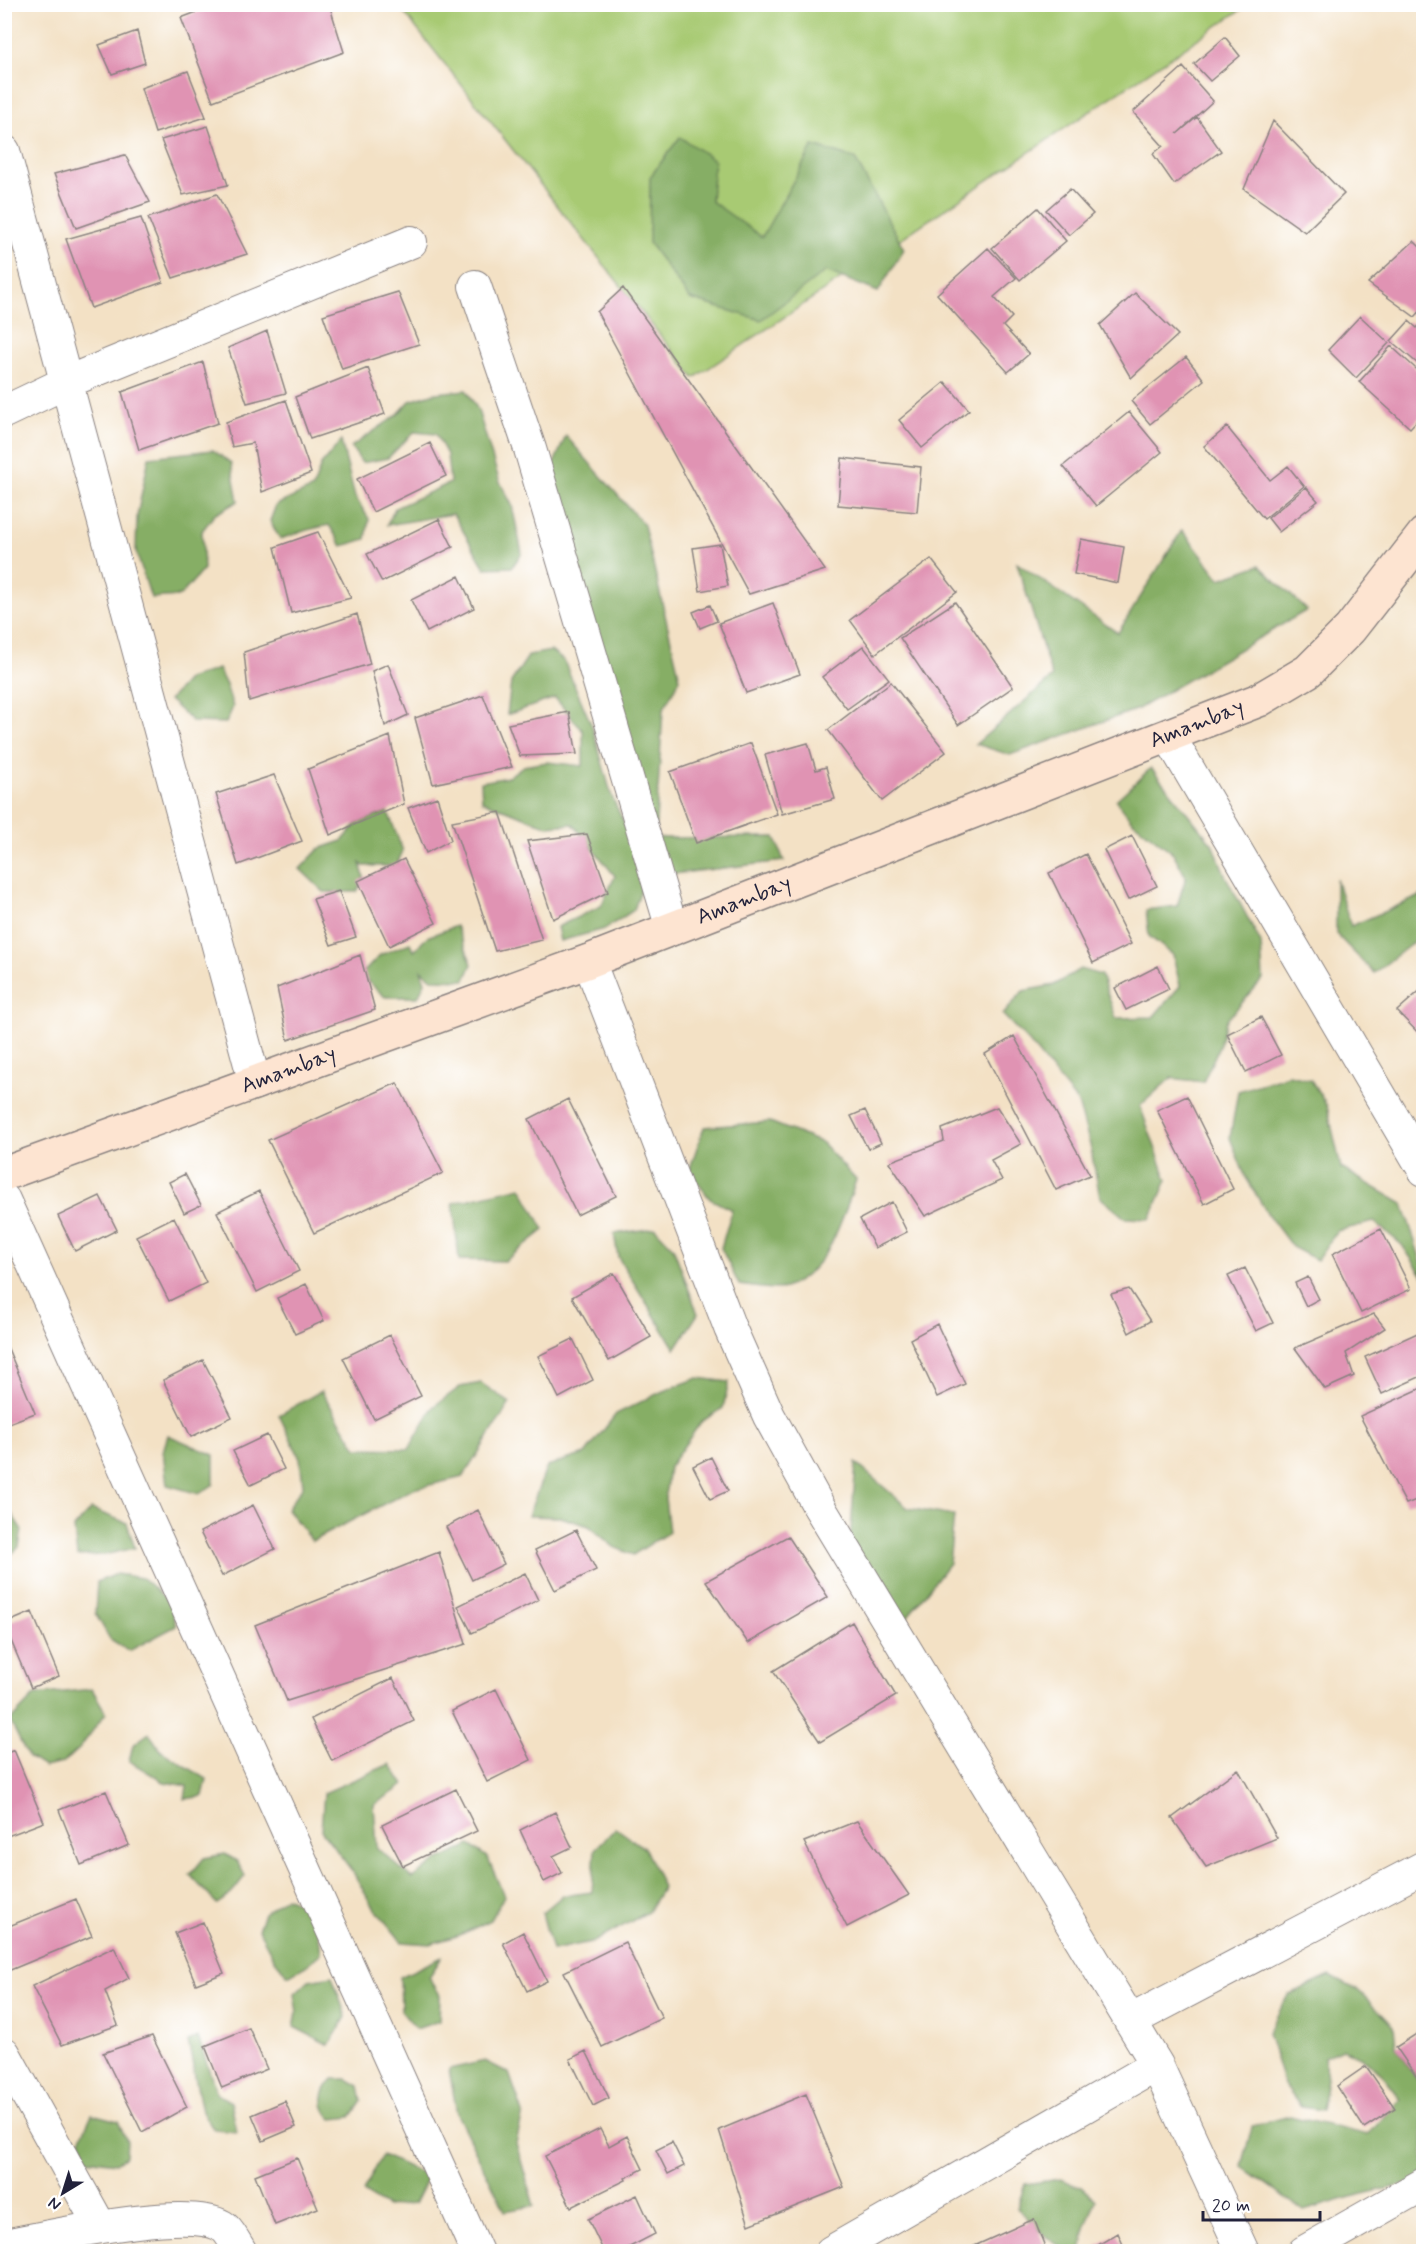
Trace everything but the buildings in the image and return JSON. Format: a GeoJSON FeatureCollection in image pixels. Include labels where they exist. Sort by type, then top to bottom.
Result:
{"type":"FeatureCollection","features":[{"type":"Feature","properties":{"kind":"street"},"geometry":{"type":"LineString","coordinates":[[4,151],[255,1083]]}},
{"type":"Feature","properties":{"kind":"street"},"geometry":{"type":"LineString","coordinates":[[4,412],[67,382],[411,242]]}},
{"type":"Feature","properties":{"kind":"street"},"geometry":{"type":"LineString","coordinates":[[475,286],[530,449],[672,929]]}},
{"type":"Feature","properties":{"kind":"street","name":"Amambay"},"geometry":{"type":"LineString","coordinates":[[4,1174],[589,961],[1259,700],[1308,671],[1350,629],[1424,534]]}},
{"type":"Feature","properties":{"kind":"street"},"geometry":{"type":"LineString","coordinates":[[1169,736],[1419,1153]]}},
{"type":"Feature","properties":{"kind":"street"},"geometry":{"type":"LineString","coordinates":[[589,961],[730,1328],[769,1416],[818,1505],[1157,2065],[1243,2252]]}},
{"type":"Feature","properties":{"kind":"street"},"geometry":{"type":"LineString","coordinates":[[4,1200],[477,2252]]}},
{"type":"Feature","properties":{"kind":"street"},"geometry":{"type":"LineString","coordinates":[[1130,2021],[1424,1867]]}},
{"type":"Feature","properties":{"kind":"street"},"geometry":{"type":"LineString","coordinates":[[4,2053],[100,2226]]}},
{"type":"Feature","properties":{"kind":"street"},"geometry":{"type":"LineString","coordinates":[[831,2252],[1157,2065]]}},
{"type":"Feature","properties":{"kind":"street"},"geometry":{"type":"LineString","coordinates":[[1304,2252],[1424,2184]]}},
{"type":"Feature","properties":{"kind":"street"},"geometry":{"type":"LineString","coordinates":[[4,2245],[100,2226],[190,2218],[222,2226],[241,2252]]}},
{"type":"Feature","properties":{"kind":"green space"},"geometry":{"type":"Polygon","coordinates":[[[398,5],[1248,5],[694,378],[398,5]]]}},
{"type":"Feature","properties":{"kind":"green space"},"geometry":{"type":"Polygon","coordinates":[[[680,137],[714,160],[711,201],[762,237],[813,146],[855,159],[904,249],[878,292],[826,271],[761,320],[690,299],[649,243],[650,177],[680,137]]]}},
{"type":"Feature","properties":{"kind":"green space"},"geometry":{"type":"Polygon","coordinates":[[[466,390],[478,410],[499,480],[512,505],[522,553],[512,567],[485,568],[453,514],[387,525],[395,508],[450,483],[447,455],[436,434],[414,432],[388,458],[362,463],[351,447],[397,415],[410,401],[435,393],[466,390]]]}},
{"type":"Feature","properties":{"kind":"green space"},"geometry":{"type":"Polygon","coordinates":[[[566,436],[644,525],[680,679],[663,710],[655,838],[775,837],[784,861],[657,876],[544,486],[566,436]]]}},
{"type":"Feature","properties":{"kind":"green space"},"geometry":{"type":"Polygon","coordinates":[[[341,441],[355,497],[369,519],[366,539],[342,546],[329,525],[280,539],[270,521],[276,505],[313,488],[321,465],[341,441]]]}},
{"type":"Feature","properties":{"kind":"green space"},"geometry":{"type":"Polygon","coordinates":[[[213,450],[231,463],[238,501],[214,515],[202,531],[204,569],[180,596],[151,598],[136,552],[137,516],[149,457],[213,450]]]}},
{"type":"Feature","properties":{"kind":"green space"},"geometry":{"type":"Polygon","coordinates":[[[1182,530],[1220,579],[1259,565],[1307,610],[1138,709],[1010,755],[976,744],[1052,677],[1017,563],[1118,633],[1182,530]]]}},
{"type":"Feature","properties":{"kind":"green space"},"geometry":{"type":"Polygon","coordinates":[[[551,651],[564,661],[592,726],[612,797],[632,840],[642,886],[634,910],[605,929],[560,941],[557,927],[601,906],[615,876],[573,824],[548,826],[482,801],[481,782],[508,777],[523,766],[547,762],[583,766],[583,731],[555,698],[507,715],[511,682],[529,655],[551,651]]]}},
{"type":"Feature","properties":{"kind":"green space"},"geometry":{"type":"Polygon","coordinates":[[[218,669],[233,707],[226,723],[193,722],[169,700],[188,679],[218,669]]]}},
{"type":"Feature","properties":{"kind":"green space"},"geometry":{"type":"Polygon","coordinates":[[[1151,768],[1214,846],[1225,875],[1261,943],[1263,979],[1226,1021],[1219,1047],[1203,1082],[1171,1078],[1140,1106],[1167,1180],[1150,1219],[1125,1218],[1100,1197],[1090,1145],[1078,1103],[1029,1042],[1003,1015],[1023,991],[1054,985],[1080,969],[1101,975],[1116,1018],[1153,1017],[1180,986],[1173,955],[1149,936],[1146,910],[1177,906],[1186,877],[1173,853],[1131,820],[1116,800],[1151,768]]]}},
{"type":"Feature","properties":{"kind":"green space"},"geometry":{"type":"Polygon","coordinates":[[[388,812],[403,851],[396,866],[363,866],[360,863],[364,877],[357,892],[324,892],[300,869],[319,849],[342,841],[358,823],[388,812]]]}},
{"type":"Feature","properties":{"kind":"green space"},"geometry":{"type":"Polygon","coordinates":[[[1336,879],[1351,926],[1423,895],[1423,935],[1374,973],[1336,934],[1336,879]]]}},
{"type":"Feature","properties":{"kind":"green space"},"geometry":{"type":"Polygon","coordinates":[[[456,926],[472,964],[465,980],[432,979],[421,970],[425,982],[418,997],[385,997],[361,975],[380,955],[410,943],[414,951],[427,937],[456,926]]]}},
{"type":"Feature","properties":{"kind":"green space"},"geometry":{"type":"Polygon","coordinates":[[[1289,1075],[1311,1080],[1327,1106],[1341,1168],[1403,1204],[1423,1267],[1423,1276],[1402,1245],[1374,1222],[1337,1231],[1317,1260],[1292,1247],[1269,1216],[1245,1176],[1230,1138],[1238,1091],[1289,1075]]]}},
{"type":"Feature","properties":{"kind":"green space"},"geometry":{"type":"Polygon","coordinates":[[[770,1122],[822,1143],[856,1180],[839,1227],[823,1256],[800,1280],[781,1289],[739,1285],[721,1248],[732,1210],[710,1199],[689,1171],[704,1127],[770,1122]]]}},
{"type":"Feature","properties":{"kind":"green space"},"geometry":{"type":"Polygon","coordinates":[[[521,1187],[544,1230],[505,1261],[459,1260],[453,1203],[521,1187]]]}},
{"type":"Feature","properties":{"kind":"green space"},"geometry":{"type":"Polygon","coordinates":[[[655,1228],[673,1247],[698,1314],[675,1349],[618,1257],[614,1234],[655,1228]]]}},
{"type":"Feature","properties":{"kind":"green space"},"geometry":{"type":"Polygon","coordinates":[[[698,1378],[729,1382],[723,1408],[701,1422],[669,1467],[665,1498],[669,1532],[633,1555],[614,1547],[589,1526],[560,1517],[528,1516],[547,1466],[585,1454],[616,1414],[663,1391],[698,1378]]]}},
{"type":"Feature","properties":{"kind":"green space"},"geometry":{"type":"Polygon","coordinates":[[[481,1383],[510,1403],[463,1477],[413,1489],[312,1541],[287,1509],[303,1486],[300,1458],[279,1415],[321,1391],[357,1448],[409,1449],[433,1407],[460,1387],[481,1383]]]}},
{"type":"Feature","properties":{"kind":"green space"},"geometry":{"type":"Polygon","coordinates":[[[168,1435],[214,1455],[214,1484],[199,1494],[167,1485],[163,1451],[168,1435]]]}},
{"type":"Feature","properties":{"kind":"green space"},"geometry":{"type":"Polygon","coordinates":[[[856,1463],[908,1508],[954,1516],[949,1563],[895,1633],[847,1582],[856,1463]]]}},
{"type":"Feature","properties":{"kind":"green space"},"geometry":{"type":"Polygon","coordinates":[[[91,1509],[127,1523],[135,1548],[104,1555],[77,1556],[74,1528],[91,1509]]]}},
{"type":"Feature","properties":{"kind":"green space"},"geometry":{"type":"Polygon","coordinates":[[[5,1511],[11,1513],[22,1530],[19,1547],[5,1560],[5,1511]]]}},
{"type":"Feature","properties":{"kind":"green space"},"geometry":{"type":"Polygon","coordinates":[[[116,1574],[142,1578],[170,1602],[176,1626],[129,1651],[110,1639],[95,1613],[97,1582],[116,1574]]]}},
{"type":"Feature","properties":{"kind":"green space"},"geometry":{"type":"Polygon","coordinates":[[[92,1689],[106,1713],[79,1749],[63,1763],[44,1767],[28,1757],[10,1721],[35,1695],[92,1689]]]}},
{"type":"Feature","properties":{"kind":"green space"},"geometry":{"type":"Polygon","coordinates":[[[149,1733],[161,1751],[207,1779],[203,1796],[185,1799],[187,1786],[164,1782],[129,1761],[133,1745],[149,1733]]]}},
{"type":"Feature","properties":{"kind":"green space"},"geometry":{"type":"Polygon","coordinates":[[[390,1764],[404,1785],[374,1805],[377,1848],[412,1878],[437,1861],[470,1845],[488,1858],[504,1896],[491,1920],[460,1935],[430,1944],[402,1942],[371,1904],[353,1872],[321,1830],[324,1793],[390,1764]]]}},
{"type":"Feature","properties":{"kind":"green space"},"geometry":{"type":"Polygon","coordinates":[[[616,1828],[645,1849],[663,1887],[648,1912],[596,1941],[552,1950],[542,1913],[562,1896],[592,1892],[595,1849],[616,1828]]]}},
{"type":"Feature","properties":{"kind":"green space"},"geometry":{"type":"Polygon","coordinates":[[[225,1854],[237,1861],[245,1876],[230,1895],[217,1904],[190,1875],[204,1858],[225,1854]]]}},
{"type":"Feature","properties":{"kind":"green space"},"geometry":{"type":"Polygon","coordinates":[[[286,1897],[304,1907],[314,1918],[321,1953],[306,1966],[288,1976],[275,1960],[258,1929],[264,1913],[286,1897]]]}},
{"type":"Feature","properties":{"kind":"green space"},"geometry":{"type":"Polygon","coordinates":[[[442,1957],[429,1977],[440,1995],[439,2021],[416,2029],[401,2011],[400,1977],[442,1957]]]}},
{"type":"Feature","properties":{"kind":"green space"},"geometry":{"type":"Polygon","coordinates":[[[332,1976],[346,2017],[329,2045],[294,2027],[297,2012],[294,1994],[309,1980],[332,1976]]]}},
{"type":"Feature","properties":{"kind":"green space"},"geometry":{"type":"Polygon","coordinates":[[[1330,1976],[1359,1991],[1394,2026],[1396,2047],[1423,2087],[1424,2180],[1304,2211],[1242,2167],[1252,2126],[1290,2116],[1368,2135],[1400,2099],[1376,2068],[1342,2049],[1324,2057],[1327,2078],[1322,2110],[1301,2107],[1284,2085],[1268,2033],[1288,1995],[1330,1976]]]}},
{"type":"Feature","properties":{"kind":"green space"},"geometry":{"type":"Polygon","coordinates":[[[198,2037],[217,2094],[231,2102],[237,2132],[214,2130],[202,2112],[188,2041],[198,2037]]]}},
{"type":"Feature","properties":{"kind":"green space"},"geometry":{"type":"Polygon","coordinates":[[[485,2061],[509,2073],[523,2113],[516,2143],[534,2206],[505,2211],[457,2114],[449,2069],[485,2061]]]}},
{"type":"Feature","properties":{"kind":"green space"},"geometry":{"type":"Polygon","coordinates":[[[333,2079],[347,2079],[359,2086],[362,2101],[351,2117],[332,2119],[325,2109],[324,2094],[333,2079]]]}},
{"type":"Feature","properties":{"kind":"green space"},"geometry":{"type":"Polygon","coordinates":[[[92,2114],[118,2121],[127,2141],[126,2156],[116,2163],[87,2159],[80,2140],[92,2114]]]}},
{"type":"Feature","properties":{"kind":"green space"},"geometry":{"type":"Polygon","coordinates":[[[382,2155],[428,2176],[414,2204],[387,2207],[363,2192],[382,2155]]]}},
{"type":"Feature","properties":{"kind":"green space"},"geometry":{"type":"Polygon","coordinates":[[[1060,2179],[1081,2187],[1096,2200],[1085,2228],[1081,2251],[1071,2250],[1053,2242],[1017,2208],[1025,2184],[1060,2179]]]}}]}
